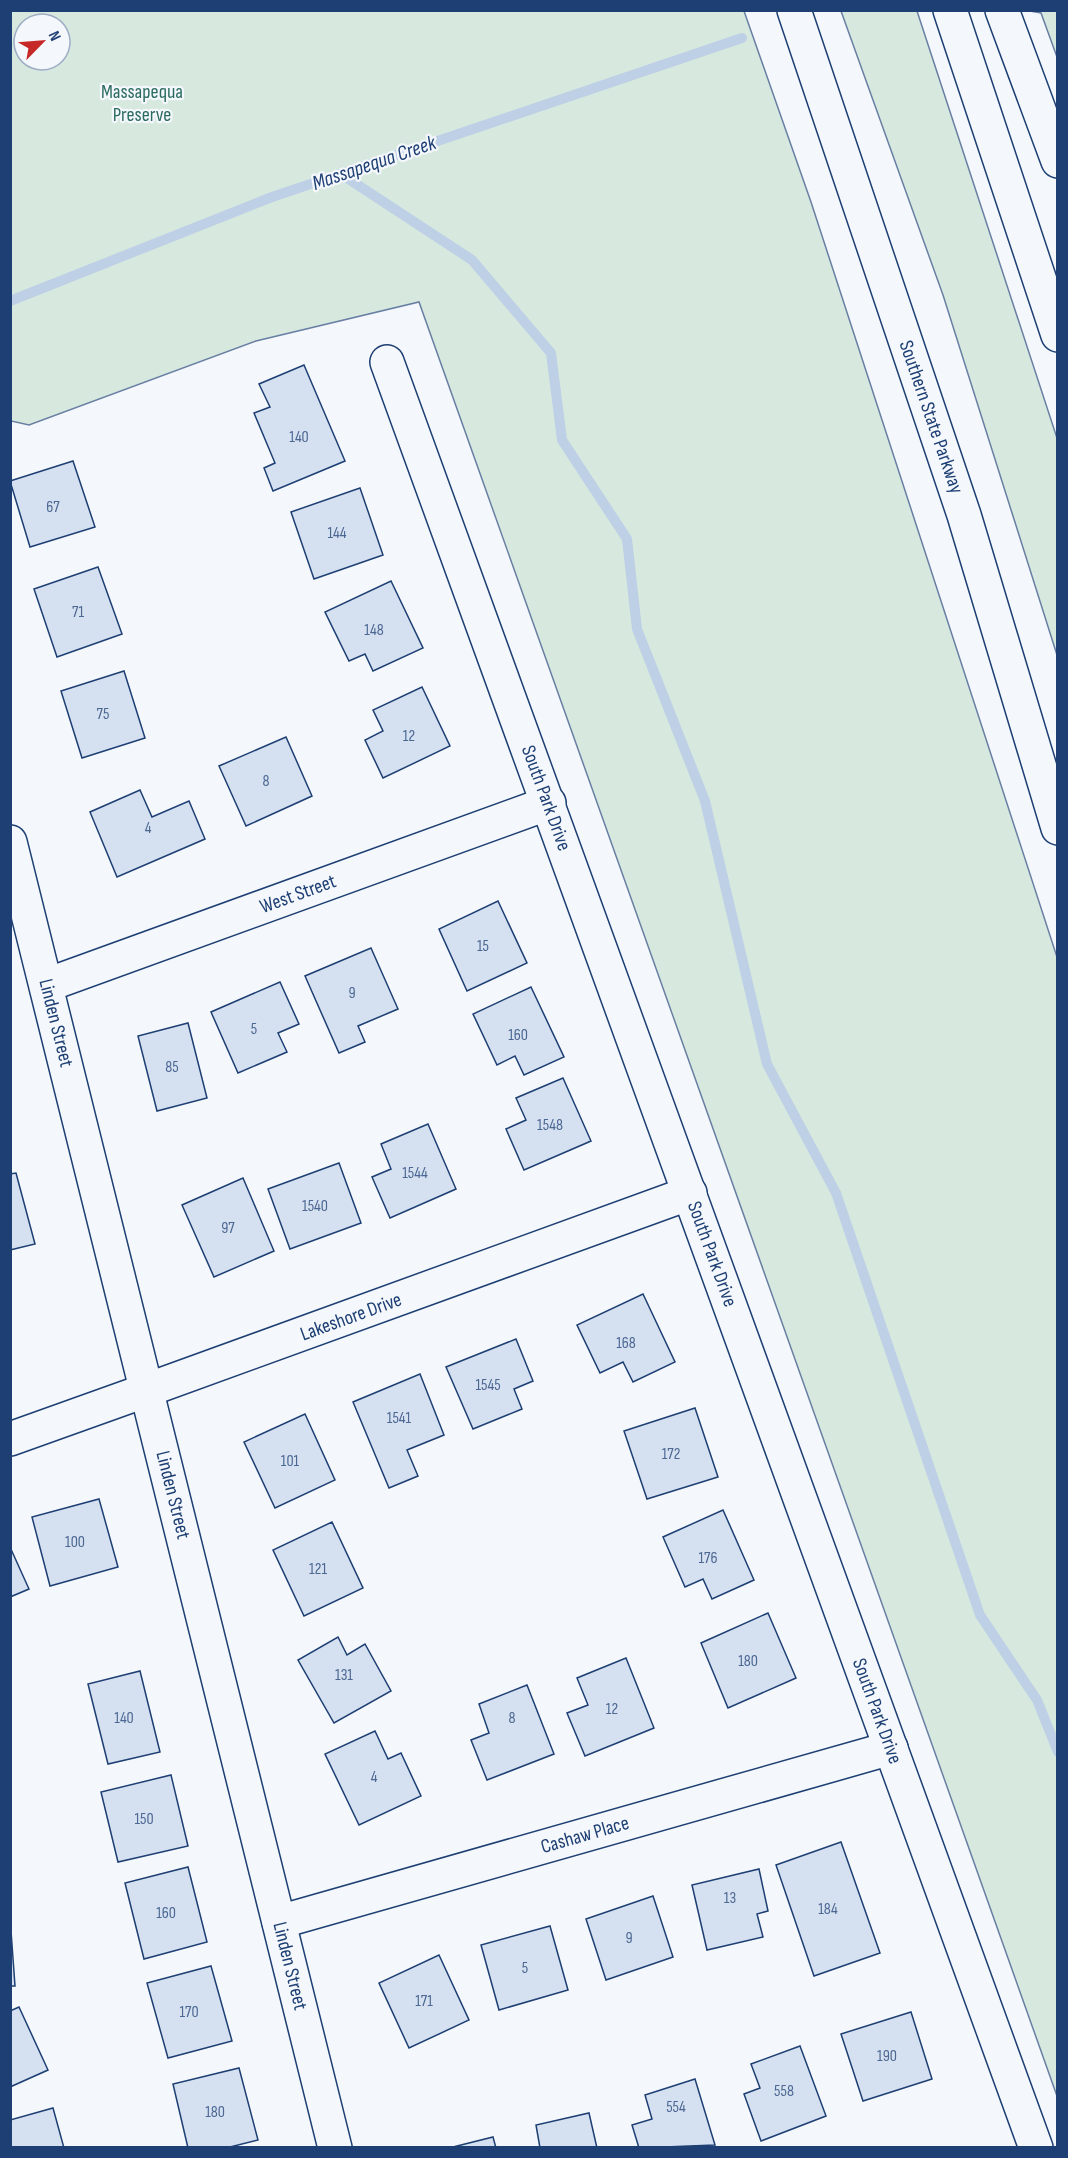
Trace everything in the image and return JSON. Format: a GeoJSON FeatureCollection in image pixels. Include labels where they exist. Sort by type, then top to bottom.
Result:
{"type":"FeatureCollection","features":[{"type":"Feature","properties":{"kind":"main road","name":"Southern State Parkway"},"geometry":{"type":"LineString","coordinates":[[794,10],[964,515],[1058,828]]}},
{"type":"Feature","properties":{"kind":"main road"},"geometry":{"type":"LineString","coordinates":[[950,10],[1058,334]]}},
{"type":"Feature","properties":{"kind":"main road"},"geometry":{"type":"LineString","coordinates":[[1002,10],[1058,161]]}},
{"type":"Feature","properties":{"kind":"main road","name":"South Park Drive"},"geometry":{"type":"LineString","coordinates":[[387,362],[1035,2147]]}},
{"type":"Feature","properties":{"kind":"main road","name":"West Street"},"geometry":{"type":"LineString","coordinates":[[47,985],[549,803]]}},
{"type":"Feature","properties":{"kind":"main road","name":"Linden Street"},"geometry":{"type":"LineString","coordinates":[[10,842],[335,2148]]}},
{"type":"Feature","properties":{"kind":"main road","name":"Lakeshore Drive"},"geometry":{"type":"LineString","coordinates":[[10,1439],[690,1193]]}},
{"type":"Feature","properties":{"kind":"main road","name":"Cashaw Place"},"geometry":{"type":"LineString","coordinates":[[279,1922],[891,1748]]}},
{"type":"Feature","properties":{"kind":"green space","name":"Massapequa Preserve"},"geometry":{"type":"Polygon","coordinates":[[[10,11],[744,11],[811,202],[1057,957],[1057,2096],[419,302],[256,341],[29,425],[11,421],[10,11]]]}},
{"type":"Feature","properties":{"kind":"green space"},"geometry":{"type":"Polygon","coordinates":[[[841,11],[917,11],[1057,438],[1057,655],[943,295],[841,11]]]}},
{"type":"Feature","properties":{"kind":"green space"},"geometry":{"type":"Polygon","coordinates":[[[1030,11],[1057,11],[1057,57],[1041,13],[1030,11]]]}},
{"type":"Feature","properties":{"kind":"building"},"geometry":{"type":"Polygon","coordinates":[[[304,365],[345,461],[273,491],[264,468],[275,463],[254,413],[270,407],[259,384],[304,365]]]}},
{"type":"Feature","properties":{"kind":"building"},"geometry":{"type":"Polygon","coordinates":[[[73,461],[95,527],[30,547],[10,481],[73,461]]]}},
{"type":"Feature","properties":{"kind":"building"},"geometry":{"type":"Polygon","coordinates":[[[360,488],[383,555],[314,579],[291,512],[360,488]]]}},
{"type":"Feature","properties":{"kind":"building"},"geometry":{"type":"Polygon","coordinates":[[[98,567],[122,634],[57,657],[34,589],[98,567]]]}},
{"type":"Feature","properties":{"kind":"building"},"geometry":{"type":"Polygon","coordinates":[[[391,581],[423,648],[373,671],[365,654],[349,661],[325,612],[391,581]]]}},
{"type":"Feature","properties":{"kind":"building"},"geometry":{"type":"Polygon","coordinates":[[[124,671],[145,738],[82,758],[61,691],[124,671]]]}},
{"type":"Feature","properties":{"kind":"building"},"geometry":{"type":"Polygon","coordinates":[[[422,687],[450,746],[383,778],[365,740],[383,731],[373,710],[422,687]]]}},
{"type":"Feature","properties":{"kind":"building"},"geometry":{"type":"Polygon","coordinates":[[[286,737],[312,796],[246,826],[219,766],[286,737]]]}},
{"type":"Feature","properties":{"kind":"building"},"geometry":{"type":"Polygon","coordinates":[[[140,790],[152,817],[189,801],[205,839],[117,877],[90,812],[140,790]]]}},
{"type":"Feature","properties":{"kind":"building"},"geometry":{"type":"Polygon","coordinates":[[[498,901],[527,963],[467,991],[439,929],[498,901]]]}},
{"type":"Feature","properties":{"kind":"building"},"geometry":{"type":"Polygon","coordinates":[[[371,948],[398,1009],[358,1026],[365,1042],[339,1053],[305,976],[371,948]]]}},
{"type":"Feature","properties":{"kind":"building"},"geometry":{"type":"Polygon","coordinates":[[[280,982],[299,1024],[278,1033],[287,1052],[238,1073],[211,1012],[280,982]]]}},
{"type":"Feature","properties":{"kind":"building"},"geometry":{"type":"Polygon","coordinates":[[[531,987],[564,1057],[524,1075],[515,1056],[497,1065],[473,1014],[531,987]]]}},
{"type":"Feature","properties":{"kind":"building"},"geometry":{"type":"Polygon","coordinates":[[[188,1023],[207,1098],[157,1111],[138,1036],[188,1023]]]}},
{"type":"Feature","properties":{"kind":"building"},"geometry":{"type":"Polygon","coordinates":[[[563,1078],[591,1141],[524,1170],[506,1129],[526,1120],[516,1098],[563,1078]]]}},
{"type":"Feature","properties":{"kind":"building"},"geometry":{"type":"Polygon","coordinates":[[[428,1124],[456,1189],[390,1218],[372,1177],[391,1169],[381,1144],[428,1124]]]}},
{"type":"Feature","properties":{"kind":"building"},"geometry":{"type":"Polygon","coordinates":[[[339,1163],[361,1223],[290,1249],[268,1189],[339,1163]]]}},
{"type":"Feature","properties":{"kind":"building"},"geometry":{"type":"Polygon","coordinates":[[[16,1173],[35,1244],[10,1250],[10,1174],[16,1173]]]}},
{"type":"Feature","properties":{"kind":"building"},"geometry":{"type":"Polygon","coordinates":[[[243,1178],[274,1251],[214,1277],[182,1205],[243,1178]]]}},
{"type":"Feature","properties":{"kind":"building"},"geometry":{"type":"Polygon","coordinates":[[[643,1294],[675,1362],[633,1382],[623,1362],[600,1373],[577,1325],[643,1294]]]}},
{"type":"Feature","properties":{"kind":"building"},"geometry":{"type":"Polygon","coordinates":[[[516,1339],[533,1381],[514,1389],[522,1409],[473,1429],[446,1367],[516,1339]]]}},
{"type":"Feature","properties":{"kind":"building"},"geometry":{"type":"Polygon","coordinates":[[[420,1374],[444,1435],[407,1450],[418,1476],[389,1488],[353,1402],[420,1374]]]}},
{"type":"Feature","properties":{"kind":"building"},"geometry":{"type":"Polygon","coordinates":[[[695,1408],[718,1477],[647,1499],[624,1431],[695,1408]]]}},
{"type":"Feature","properties":{"kind":"building"},"geometry":{"type":"Polygon","coordinates":[[[305,1414],[335,1480],[275,1508],[244,1442],[305,1414]]]}},
{"type":"Feature","properties":{"kind":"building"},"geometry":{"type":"Polygon","coordinates":[[[99,1499],[118,1567],[50,1586],[32,1517],[99,1499]]]}},
{"type":"Feature","properties":{"kind":"building"},"geometry":{"type":"Polygon","coordinates":[[[723,1510],[754,1580],[712,1599],[703,1579],[685,1587],[663,1537],[723,1510]]]}},
{"type":"Feature","properties":{"kind":"building"},"geometry":{"type":"Polygon","coordinates":[[[332,1522],[363,1588],[304,1616],[273,1550],[332,1522]]]}},
{"type":"Feature","properties":{"kind":"building"},"geometry":{"type":"Polygon","coordinates":[[[10,1547],[29,1589],[10,1597],[10,1547]]]}},
{"type":"Feature","properties":{"kind":"building"},"geometry":{"type":"Polygon","coordinates":[[[768,1613],[796,1678],[728,1708],[701,1643],[768,1613]]]}},
{"type":"Feature","properties":{"kind":"building"},"geometry":{"type":"Polygon","coordinates":[[[338,1637],[347,1655],[365,1644],[391,1691],[334,1723],[298,1660],[338,1637]]]}},
{"type":"Feature","properties":{"kind":"building"},"geometry":{"type":"Polygon","coordinates":[[[626,1658],[654,1728],[585,1756],[567,1713],[588,1705],[577,1678],[626,1658]]]}},
{"type":"Feature","properties":{"kind":"building"},"geometry":{"type":"Polygon","coordinates":[[[140,1671],[160,1752],[108,1764],[88,1684],[140,1671]]]}},
{"type":"Feature","properties":{"kind":"building"},"geometry":{"type":"Polygon","coordinates":[[[527,1685],[554,1754],[487,1780],[471,1740],[489,1733],[479,1704],[527,1685]]]}},
{"type":"Feature","properties":{"kind":"building"},"geometry":{"type":"Polygon","coordinates":[[[375,1731],[388,1759],[401,1753],[421,1796],[359,1825],[325,1754],[375,1731]]]}},
{"type":"Feature","properties":{"kind":"building"},"geometry":{"type":"Polygon","coordinates":[[[171,1775],[188,1846],[118,1862],[101,1792],[171,1775]]]}},
{"type":"Feature","properties":{"kind":"building"},"geometry":{"type":"Polygon","coordinates":[[[841,1842],[880,1953],[814,1976],[776,1865],[841,1842]]]}},
{"type":"Feature","properties":{"kind":"building"},"geometry":{"type":"Polygon","coordinates":[[[188,1867],[207,1942],[144,1959],[125,1883],[188,1867]]]}},
{"type":"Feature","properties":{"kind":"building"},"geometry":{"type":"Polygon","coordinates":[[[759,1869],[768,1911],[757,1914],[763,1937],[707,1950],[692,1885],[759,1869]]]}},
{"type":"Feature","properties":{"kind":"building"},"geometry":{"type":"Polygon","coordinates":[[[653,1896],[673,1957],[606,1980],[586,1919],[653,1896]]]}},
{"type":"Feature","properties":{"kind":"building"},"geometry":{"type":"Polygon","coordinates":[[[10,1917],[15,1986],[10,1986],[10,1917]]]}},
{"type":"Feature","properties":{"kind":"building"},"geometry":{"type":"Polygon","coordinates":[[[550,1926],[568,1990],[499,2010],[481,1945],[550,1926]]]}},
{"type":"Feature","properties":{"kind":"building"},"geometry":{"type":"Polygon","coordinates":[[[439,1955],[469,2020],[409,2048],[379,1983],[439,1955]]]}},
{"type":"Feature","properties":{"kind":"building"},"geometry":{"type":"Polygon","coordinates":[[[211,1966],[232,2041],[168,2058],[147,1983],[211,1966]]]}},
{"type":"Feature","properties":{"kind":"building"},"geometry":{"type":"Polygon","coordinates":[[[19,2007],[48,2070],[10,2087],[10,2011],[19,2007]]]}},
{"type":"Feature","properties":{"kind":"building"},"geometry":{"type":"Polygon","coordinates":[[[911,2012],[932,2079],[863,2101],[841,2034],[911,2012]]]}},
{"type":"Feature","properties":{"kind":"building"},"geometry":{"type":"Polygon","coordinates":[[[800,2046],[826,2116],[761,2141],[744,2094],[760,2088],[751,2064],[800,2046]]]}},
{"type":"Feature","properties":{"kind":"building"},"geometry":{"type":"Polygon","coordinates":[[[239,2068],[258,2140],[226,2148],[188,2148],[173,2084],[239,2068]]]}},
{"type":"Feature","properties":{"kind":"building"},"geometry":{"type":"Polygon","coordinates":[[[695,2079],[715,2145],[639,2148],[632,2125],[652,2119],[645,2095],[695,2079]]]}},
{"type":"Feature","properties":{"kind":"building"},"geometry":{"type":"Polygon","coordinates":[[[53,2108],[64,2148],[10,2148],[10,2120],[53,2108]]]}},
{"type":"Feature","properties":{"kind":"building"},"geometry":{"type":"Polygon","coordinates":[[[589,2113],[597,2148],[540,2148],[536,2125],[589,2113]]]}},
{"type":"Feature","properties":{"kind":"building"},"geometry":{"type":"Polygon","coordinates":[[[493,2137],[496,2148],[449,2148],[493,2137]]]}},
{"type":"Feature","properties":{"kind":"waterway","name":"Massapequa Creek"},"geometry":{"type":"LineString","coordinates":[[10,301],[272,197],[742,38]]}},
{"type":"Feature","properties":{"kind":"waterway"},"geometry":{"type":"LineString","coordinates":[[341,174],[472,260],[551,353],[562,440],[627,539],[637,629],[705,801],[767,1064],[836,1193],[980,1615],[1037,1700],[1058,1752]]}}]}
